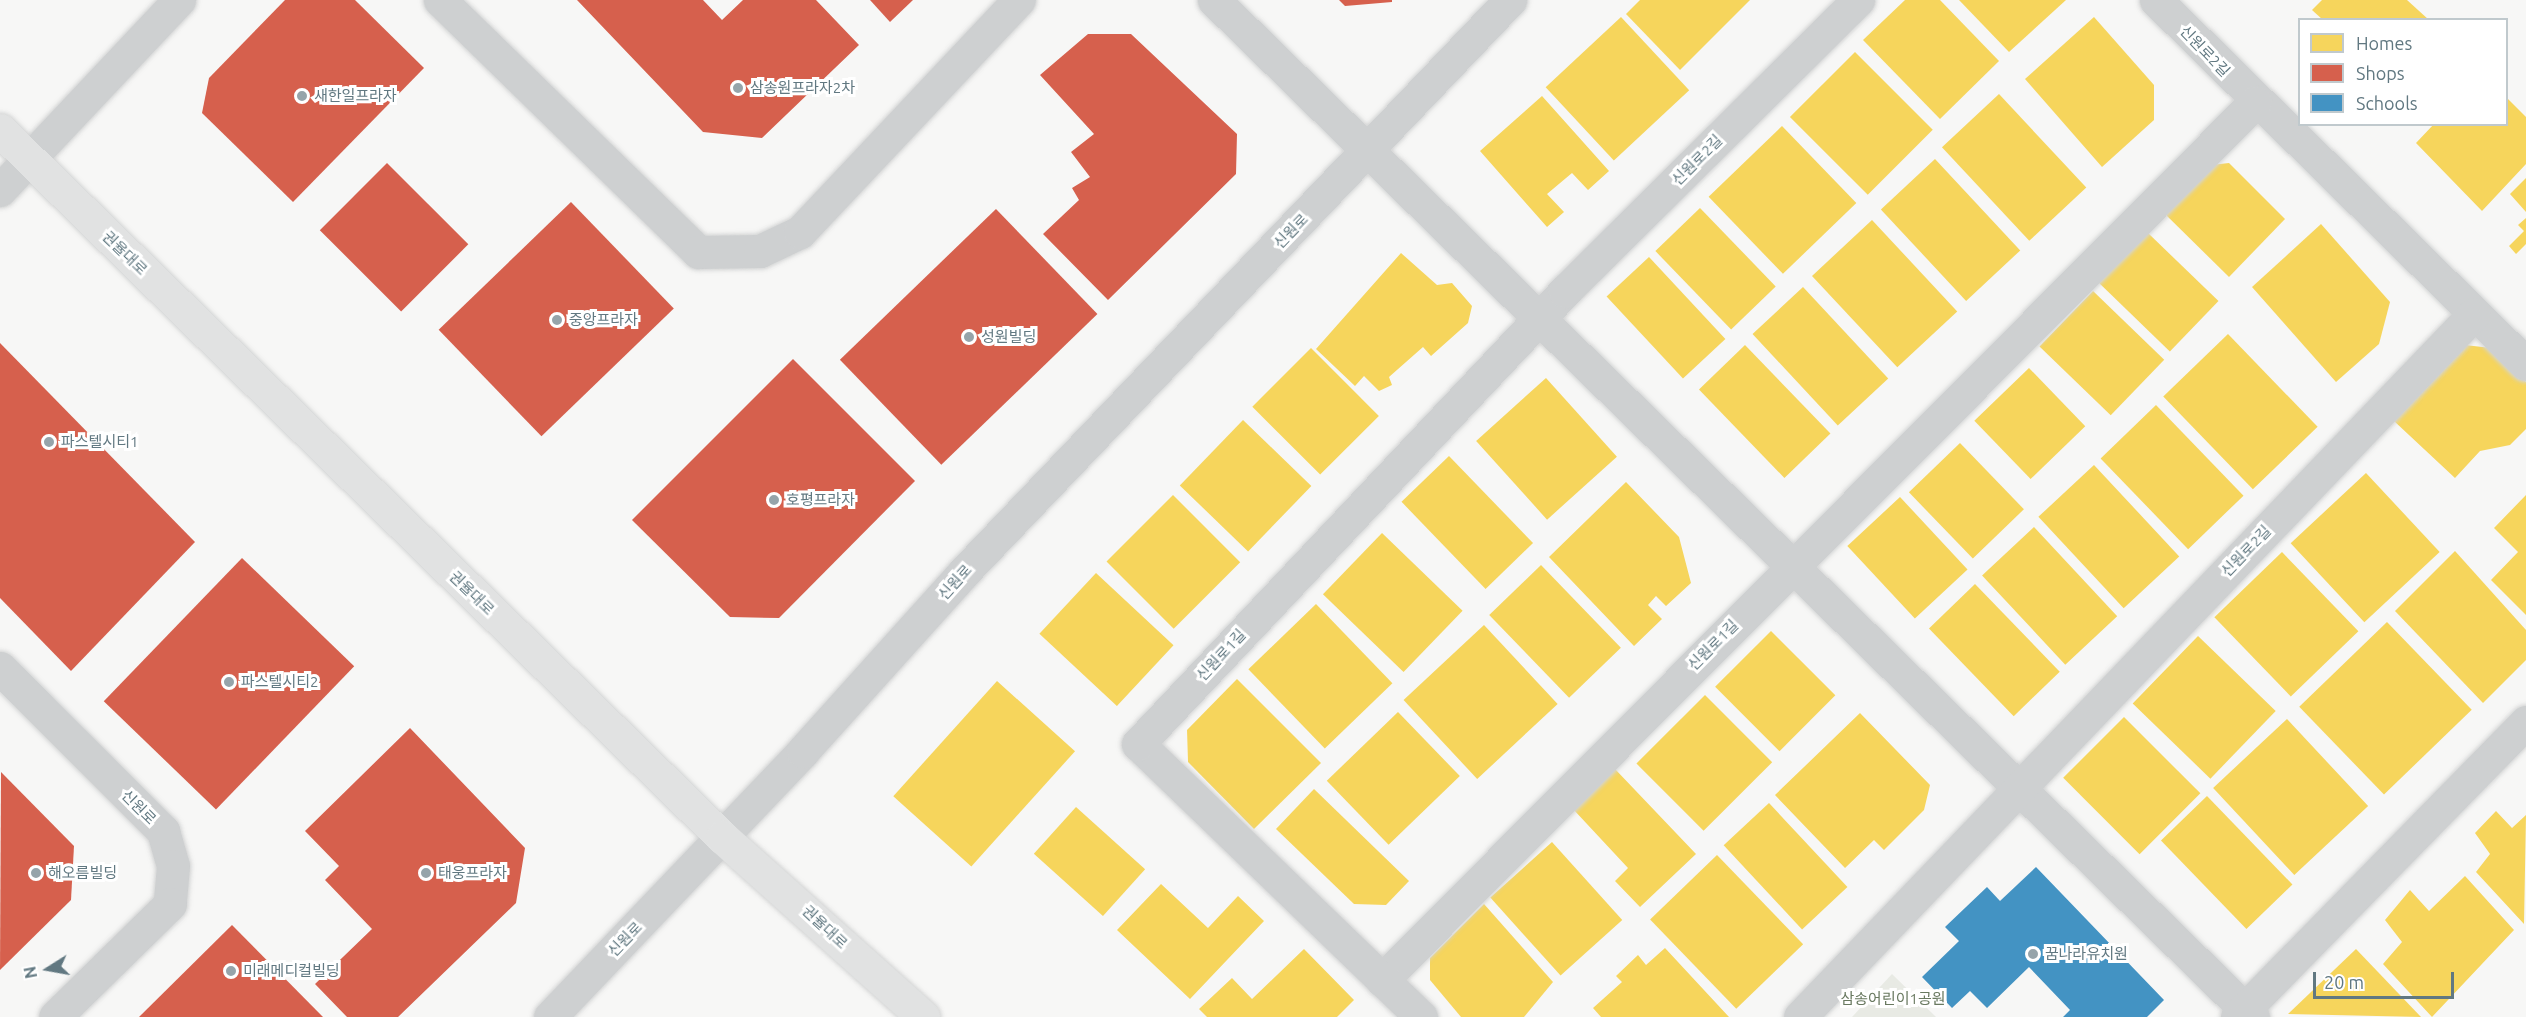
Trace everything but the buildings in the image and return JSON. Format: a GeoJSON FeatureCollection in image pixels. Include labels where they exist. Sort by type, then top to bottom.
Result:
{"type":"FeatureCollection","features":[{"type":"Feature","properties":{"kind":"main road","name":"권율대로"},"geometry":{"type":"LineString","coordinates":[[0,130],[722,837],[923,1017]]}},
{"type":"Feature","properties":{"kind":"street"},"geometry":{"type":"LineString","coordinates":[[0,190],[179,0]]}},
{"type":"Feature","properties":{"kind":"street"},"geometry":{"type":"LineString","coordinates":[[440,0],[698,252],[760,251],[800,232],[1019,0]]}},
{"type":"Feature","properties":{"kind":"street"},"geometry":{"type":"LineString","coordinates":[[1214,0],[1366,153],[2018,788],[2245,1015],[2526,722]]}},
{"type":"Feature","properties":{"kind":"street","name":"신원로"},"geometry":{"type":"LineString","coordinates":[[550,1017],[722,837],[964,572],[1510,0]]}},
{"type":"Feature","properties":{"kind":"street","name":"신원로2길"},"geometry":{"type":"LineString","coordinates":[[1538,320],[1858,0]]}},
{"type":"Feature","properties":{"kind":"street","name":"신원로2길"},"geometry":{"type":"LineString","coordinates":[[2156,0],[2255,102],[2526,364]]}},
{"type":"Feature","properties":{"kind":"street"},"geometry":{"type":"LineString","coordinates":[[1790,567],[2255,102]]}},
{"type":"Feature","properties":{"kind":"street","name":"신원로2길"},"geometry":{"type":"LineString","coordinates":[[2018,788],[2474,314]]}},
{"type":"Feature","properties":{"kind":"street","name":"신원로1길"},"geometry":{"type":"LineString","coordinates":[[1420,1017],[1138,744],[1538,320]]}},
{"type":"Feature","properties":{"kind":"street","name":"신원로1길"},"geometry":{"type":"LineString","coordinates":[[1382,980],[1790,567]]}},
{"type":"Feature","properties":{"kind":"street","name":"신원로"},"geometry":{"type":"LineString","coordinates":[[0,668],[163,831],[173,866],[170,904],[55,1017]]}},
{"type":"Feature","properties":{"kind":"street"},"geometry":{"type":"LineString","coordinates":[[1800,1017],[2018,788]]}},
{"type":"Feature","properties":{"kind":"green space","name":"삼송어린이1공원"},"geometry":{"type":"Polygon","coordinates":[[[1892,974],[1936,1017],[1852,1017],[1892,974]]]}},
{"type":"Feature","properties":{"kind":"place","name":"삼송원프라자2차"},"geometry":{"type":"Point","coordinates":[738,88]}},
{"type":"Feature","properties":{"kind":"place","name":"새한일프라자"},"geometry":{"type":"Point","coordinates":[302,96]}},
{"type":"Feature","properties":{"kind":"place","name":"중앙프라자"},"geometry":{"type":"Point","coordinates":[557,320]}},
{"type":"Feature","properties":{"kind":"place","name":"성원빌딩"},"geometry":{"type":"Point","coordinates":[969,337]}},
{"type":"Feature","properties":{"kind":"place","name":"파스텔시티1"},"geometry":{"type":"Point","coordinates":[49,442]}},
{"type":"Feature","properties":{"kind":"place","name":"호평프라자"},"geometry":{"type":"Point","coordinates":[774,500]}},
{"type":"Feature","properties":{"kind":"place","name":"파스텔시티2"},"geometry":{"type":"Point","coordinates":[229,682]}},
{"type":"Feature","properties":{"kind":"place","name":"해오름빌딩"},"geometry":{"type":"Point","coordinates":[36,873]}},
{"type":"Feature","properties":{"kind":"place","name":"태웅프라자"},"geometry":{"type":"Point","coordinates":[426,873]}},
{"type":"Feature","properties":{"kind":"place","name":"꿈나라유치원"},"geometry":{"type":"Point","coordinates":[2033,954]}},
{"type":"Feature","properties":{"kind":"place","name":"미래메디컬빌딩"},"geometry":{"type":"Point","coordinates":[231,971]}}]}
